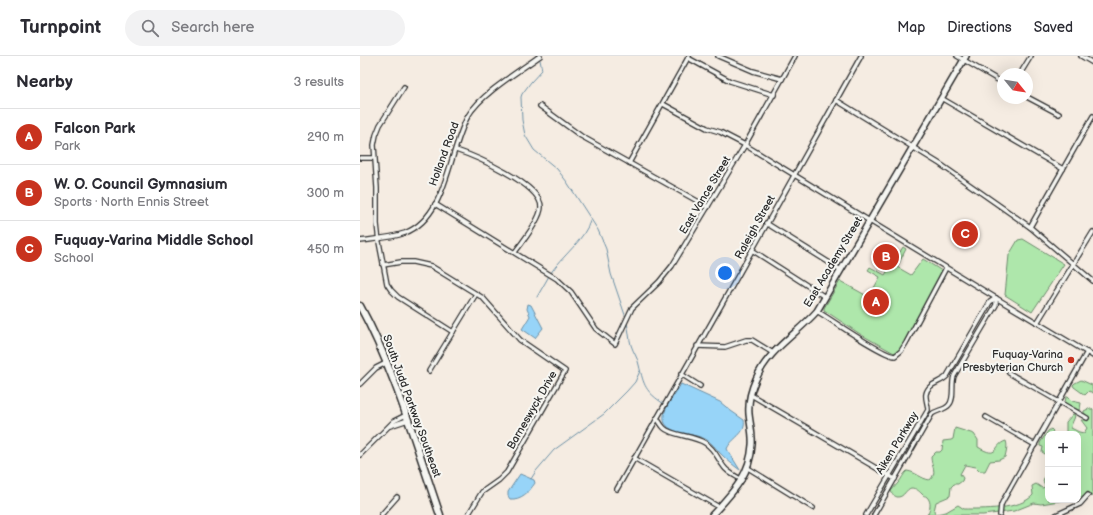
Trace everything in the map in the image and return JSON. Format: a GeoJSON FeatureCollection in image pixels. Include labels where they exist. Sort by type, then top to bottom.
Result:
{"type":"FeatureCollection","features":[{"type":"Feature","properties":{"kind":"highway","name":"South Judd Parkway Southeast"},"geometry":{"type":"LineString","coordinates":[[360,306],[371,327],[386,363],[407,418],[440,515]]}},
{"type":"Feature","properties":{"kind":"street","name":"Holland Road"},"geometry":{"type":"LineString","coordinates":[[360,240],[405,233],[427,217],[435,204],[443,185],[469,115],[478,104],[503,83],[540,56]]}},
{"type":"Feature","properties":{"kind":"street"},"geometry":{"type":"LineString","coordinates":[[718,56],[753,71],[782,79]]}},
{"type":"Feature","properties":{"kind":"street","name":"East Vance Street"},"geometry":{"type":"LineString","coordinates":[[515,252],[557,278],[571,292],[596,330],[615,344],[632,308],[659,282],[672,266],[774,95],[795,56]]}},
{"type":"Feature","properties":{"kind":"street","name":"Raleigh Street"},"geometry":{"type":"LineString","coordinates":[[616,489],[861,56]]}},
{"type":"Feature","properties":{"kind":"street"},"geometry":{"type":"LineString","coordinates":[[957,56],[965,58],[997,79]]}},
{"type":"Feature","properties":{"kind":"street"},"geometry":{"type":"LineString","coordinates":[[1024,68],[1031,56]]}},
{"type":"Feature","properties":{"kind":"street"},"geometry":{"type":"LineString","coordinates":[[1081,56],[1093,63]]}},
{"type":"Feature","properties":{"kind":"street"},"geometry":{"type":"LineString","coordinates":[[629,162],[689,57],[730,81],[774,95]]}},
{"type":"Feature","properties":{"kind":"street","name":"East Academy Street"},"geometry":{"type":"LineString","coordinates":[[713,515],[742,480],[748,468],[752,445],[749,414],[751,395],[759,372],[773,353],[817,311],[965,58]]}},
{"type":"Feature","properties":{"kind":"street"},"geometry":{"type":"LineString","coordinates":[[404,87],[380,125],[374,144],[377,188],[376,224],[383,265],[387,284],[398,297],[453,332]]}},
{"type":"Feature","properties":{"kind":"street"},"geometry":{"type":"LineString","coordinates":[[941,98],[1063,169]]}},
{"type":"Feature","properties":{"kind":"street"},"geometry":{"type":"LineString","coordinates":[[836,100],[940,164],[1030,227],[1093,281]]}},
{"type":"Feature","properties":{"kind":"street"},"geometry":{"type":"LineString","coordinates":[[1033,100],[1059,114]]}},
{"type":"Feature","properties":{"kind":"street"},"geometry":{"type":"LineString","coordinates":[[663,104],[707,128],[720,132],[745,144],[946,268],[1093,356]]}},
{"type":"Feature","properties":{"kind":"street"},"geometry":{"type":"LineString","coordinates":[[540,106],[581,136],[708,207]]}},
{"type":"Feature","properties":{"kind":"street"},"geometry":{"type":"LineString","coordinates":[[1030,227],[1093,116]]}},
{"type":"Feature","properties":{"kind":"street"},"geometry":{"type":"LineString","coordinates":[[435,204],[515,252],[539,214],[541,206],[540,201],[535,194],[525,186],[504,170],[469,154],[456,150]]}},
{"type":"Feature","properties":{"kind":"street"},"geometry":{"type":"LineString","coordinates":[[360,158],[374,158]]}},
{"type":"Feature","properties":{"kind":"street"},"geometry":{"type":"LineString","coordinates":[[766,223],[841,270]]}},
{"type":"Feature","properties":{"kind":"street"},"geometry":{"type":"LineString","coordinates":[[1037,323],[1093,232]]}},
{"type":"Feature","properties":{"kind":"street"},"geometry":{"type":"LineString","coordinates":[[752,250],[825,297]]}},
{"type":"Feature","properties":{"kind":"street","name":"Barneswyck Drive"},"geometry":{"type":"LineString","coordinates":[[383,265],[401,262],[431,266],[483,298],[520,340],[565,372],[507,472],[499,480],[482,492],[468,515]]}},
{"type":"Feature","properties":{"kind":"street"},"geometry":{"type":"LineString","coordinates":[[817,311],[890,356],[895,356],[902,351],[946,268]]}},
{"type":"Feature","properties":{"kind":"street"},"geometry":{"type":"LineString","coordinates":[[429,371],[476,294]]}},
{"type":"Feature","properties":{"kind":"street","name":"Aiken Parkway"},"geometry":{"type":"LineString","coordinates":[[866,515],[927,411],[928,406],[926,393],[928,389],[947,376],[990,302],[996,298]]}},
{"type":"Feature","properties":{"kind":"street","name":"Aiken Parkway"},"geometry":{"type":"LineString","coordinates":[[874,515],[932,414],[936,411],[944,409],[952,401],[953,379],[996,305],[996,298]]}},
{"type":"Feature","properties":{"kind":"street"},"geometry":{"type":"LineString","coordinates":[[697,346],[725,347],[746,340],[752,340],[773,353]]}},
{"type":"Feature","properties":{"kind":"street"},"geometry":{"type":"LineString","coordinates":[[1000,515],[1004,499],[1087,352]]}},
{"type":"Feature","properties":{"kind":"street"},"geometry":{"type":"LineString","coordinates":[[360,384],[376,368],[386,363]]}},
{"type":"Feature","properties":{"kind":"street"},"geometry":{"type":"LineString","coordinates":[[1010,373],[1087,418]]}},
{"type":"Feature","properties":{"kind":"street"},"geometry":{"type":"LineString","coordinates":[[681,374],[700,386]]}},
{"type":"Feature","properties":{"kind":"street"},"geometry":{"type":"LineString","coordinates":[[947,376],[953,379]]}},
{"type":"Feature","properties":{"kind":"street"},"geometry":{"type":"LineString","coordinates":[[751,395],[895,479]]}},
{"type":"Feature","properties":{"kind":"street"},"geometry":{"type":"LineString","coordinates":[[927,411],[932,414]]}},
{"type":"Feature","properties":{"kind":"street"},"geometry":{"type":"LineString","coordinates":[[986,417],[1035,445]]}},
{"type":"Feature","properties":{"kind":"street"},"geometry":{"type":"LineString","coordinates":[[360,455],[394,421],[407,418]]}},
{"type":"Feature","properties":{"kind":"street"},"geometry":{"type":"LineString","coordinates":[[657,418],[664,428],[670,432],[695,437],[705,442],[713,449],[724,467],[742,480]]}},
{"type":"Feature","properties":{"kind":"street"},"geometry":{"type":"LineString","coordinates":[[634,458],[719,507]]}},
{"type":"Feature","properties":{"kind":"street"},"geometry":{"type":"LineString","coordinates":[[748,468],[813,508]]}},
{"type":"Feature","properties":{"kind":"street"},"geometry":{"type":"LineString","coordinates":[[1056,515],[1080,504],[1088,495]]}},
{"type":"Feature","properties":{"kind":"street"},"geometry":{"type":"LineString","coordinates":[[380,515],[397,497]]}},
{"type":"Feature","properties":{"kind":"green space"},"geometry":{"type":"Polygon","coordinates":[[[1023,239],[1064,264],[1032,312],[1005,295],[1009,255],[1018,240],[1023,239]]]}},
{"type":"Feature","properties":{"kind":"green space"},"geometry":{"type":"Polygon","coordinates":[[[903,247],[906,249],[897,267],[911,275],[923,259],[942,271],[905,341],[899,351],[894,353],[860,334],[824,310],[824,308],[840,281],[869,297],[880,277],[868,270],[870,267],[885,275],[903,247]]]}},
{"type":"Feature","properties":{"kind":"green space"},"geometry":{"type":"Polygon","coordinates":[[[1081,380],[1092,385],[1093,393],[1089,391],[1085,395],[1074,387],[1073,385],[1075,383],[1081,380]]]}},
{"type":"Feature","properties":{"kind":"green space"},"geometry":{"type":"Polygon","coordinates":[[[1066,397],[1072,401],[1081,403],[1080,409],[1078,410],[1065,403],[1066,397]]]}},
{"type":"Feature","properties":{"kind":"green space"},"geometry":{"type":"Polygon","coordinates":[[[1093,409],[1093,496],[1081,497],[1081,432],[1084,433],[1087,428],[1081,420],[1087,420],[1088,416],[1084,413],[1084,411],[1093,409]]]}},
{"type":"Feature","properties":{"kind":"green space"},"geometry":{"type":"Polygon","coordinates":[[[1073,414],[1075,415],[1071,428],[1077,431],[1066,431],[1066,422],[1073,414]]]}},
{"type":"Feature","properties":{"kind":"green space"},"geometry":{"type":"Polygon","coordinates":[[[955,428],[974,434],[978,440],[978,447],[990,452],[993,452],[999,445],[1006,441],[1007,447],[1005,457],[999,460],[990,461],[985,471],[980,471],[976,467],[965,465],[960,474],[963,478],[962,481],[951,487],[950,496],[936,502],[934,511],[936,514],[946,512],[958,505],[964,509],[981,509],[1000,508],[1019,504],[1033,495],[1032,486],[1036,484],[1042,488],[1045,487],[1045,503],[1047,503],[1041,504],[1034,503],[1014,511],[983,515],[927,515],[930,508],[930,501],[917,490],[911,488],[900,497],[897,497],[892,493],[891,491],[907,471],[930,480],[934,474],[931,457],[936,452],[940,452],[942,450],[943,441],[953,439],[955,428]]]}},
{"type":"Feature","properties":{"kind":"green space"},"geometry":{"type":"Polygon","coordinates":[[[1045,436],[1045,454],[1042,452],[1043,447],[1040,446],[1040,443],[1045,436]]]}},
{"type":"Feature","properties":{"kind":"water"},"geometry":{"type":"Polygon","coordinates":[[[528,304],[531,305],[543,328],[535,338],[522,329],[530,316],[527,309],[528,304]]]}},
{"type":"Feature","properties":{"kind":"water"},"geometry":{"type":"Polygon","coordinates":[[[681,384],[720,402],[744,420],[743,429],[727,449],[740,470],[706,439],[682,433],[666,425],[664,419],[665,413],[681,384]]]}},
{"type":"Feature","properties":{"kind":"water"},"geometry":{"type":"Polygon","coordinates":[[[520,474],[534,480],[535,483],[521,497],[510,499],[508,492],[520,474]]]}},
{"type":"Feature","properties":{"kind":"waterway"},"geometry":{"type":"LineString","coordinates":[[540,60],[542,70],[531,82],[521,97],[522,120],[525,135],[534,150],[557,169],[567,182],[598,230],[606,249],[611,274],[626,318]]}},
{"type":"Feature","properties":{"kind":"waterway"},"geometry":{"type":"LineString","coordinates":[[550,274],[578,241],[588,227],[591,219]]}},
{"type":"Feature","properties":{"kind":"waterway"},"geometry":{"type":"LineString","coordinates":[[537,297],[549,276]]}},
{"type":"Feature","properties":{"kind":"waterway"},"geometry":{"type":"LineString","coordinates":[[627,323],[631,345],[638,360],[646,388],[664,404]]}},
{"type":"Feature","properties":{"kind":"waterway"},"geometry":{"type":"LineString","coordinates":[[531,479],[554,450],[604,414],[635,382],[640,371]]}},
{"type":"Feature","properties":{"kind":"place","name":"Fuquay-Varina Middle School"},"geometry":{"type":"Point","coordinates":[965,234]}},
{"type":"Feature","properties":{"kind":"place","name":"W. O. Council Gymnasium"},"geometry":{"type":"Point","coordinates":[886,257]}},
{"type":"Feature","properties":{"kind":"place","name":"Falcon Park"},"geometry":{"type":"Point","coordinates":[876,302]}},
{"type":"Feature","properties":{"kind":"place","name":"Fuquay-Varina Presbyterian Church"},"geometry":{"type":"Point","coordinates":[1071,360]}}]}
